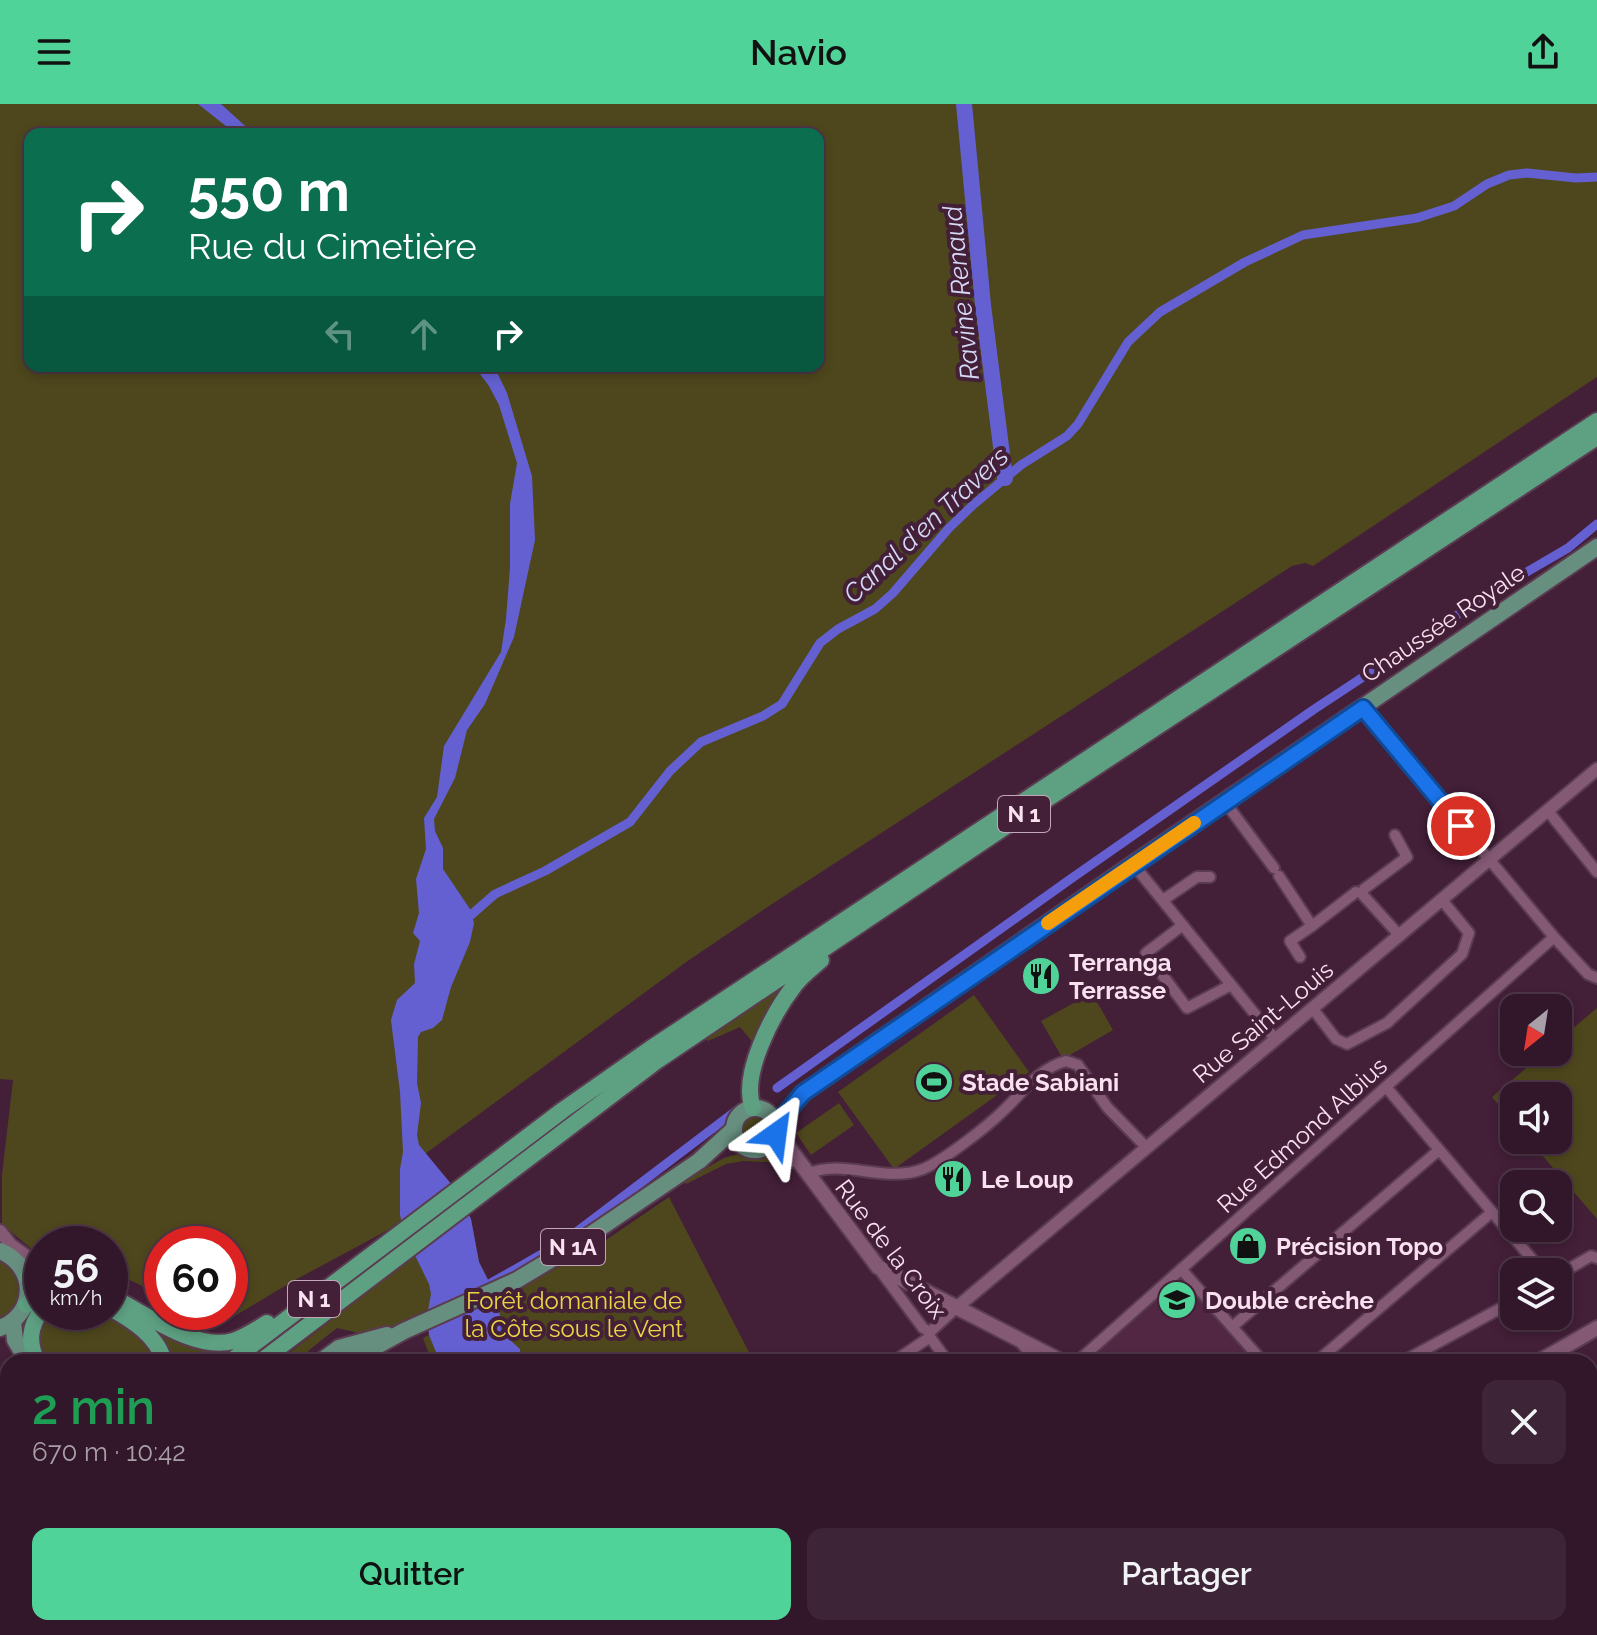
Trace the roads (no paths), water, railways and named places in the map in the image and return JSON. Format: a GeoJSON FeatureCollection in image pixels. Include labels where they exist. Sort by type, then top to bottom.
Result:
{"type":"FeatureCollection","features":[{"type":"Feature","properties":{"kind":"highway","name":"N 1"},"geometry":{"type":"LineString","coordinates":[[270,1354],[383,1267],[563,1110],[726,997],[1597,421]]}},
{"type":"Feature","properties":{"kind":"highway","name":"N 1"},"geometry":{"type":"LineString","coordinates":[[241,1354],[397,1235],[476,1187],[671,1051],[1009,824],[1597,437]]}},
{"type":"Feature","properties":{"kind":"highway"},"geometry":{"type":"LineString","coordinates":[[758,1108],[749,1093],[753,1069],[782,1005],[801,978],[869,920]]}},
{"type":"Feature","properties":{"kind":"highway"},"geometry":{"type":"LineString","coordinates":[[128,1305],[186,1336],[209,1343],[223,1343],[247,1335],[343,1277]]}},
{"type":"Feature","properties":{"kind":"highway"},"geometry":{"type":"LineString","coordinates":[[128,1317],[146,1332],[160,1354]]}},
{"type":"Feature","properties":{"kind":"highway"},"geometry":{"type":"LineString","coordinates":[[30,1330],[33,1354]]}},
{"type":"Feature","properties":{"kind":"main road","name":"Chaussée Royale"},"geometry":{"type":"LineString","coordinates":[[758,1108],[803,1093],[1133,864],[1596,551]]}},
{"type":"Feature","properties":{"kind":"main road","name":"Chaussée Royale"},"geometry":{"type":"LineString","coordinates":[[776,1129],[803,1093]]}},
{"type":"Feature","properties":{"kind":"main road"},"geometry":{"type":"LineString","coordinates":[[758,1108],[774,1118],[776,1129],[767,1147],[755,1151],[743,1147],[736,1139],[734,1129],[737,1117],[758,1108]]}},
{"type":"Feature","properties":{"kind":"main road","name":"N 1A"},"geometry":{"type":"LineString","coordinates":[[362,1354],[420,1323],[517,1280],[575,1245],[699,1161],[734,1129]]}},
{"type":"Feature","properties":{"kind":"main road","name":"Rue de la Croix"},"geometry":{"type":"LineString","coordinates":[[776,1129],[878,1267]]}},
{"type":"Feature","properties":{"kind":"main road","name":"N 1A"},"geometry":{"type":"LineString","coordinates":[[699,1161],[743,1147]]}},
{"type":"Feature","properties":{"kind":"main road","name":"Rue de la Croix"},"geometry":{"type":"LineString","coordinates":[[767,1147],[803,1169]]}},
{"type":"Feature","properties":{"kind":"main road"},"geometry":{"type":"LineString","coordinates":[[1,1250],[24,1269]]}},
{"type":"Feature","properties":{"kind":"main road"},"geometry":{"type":"LineString","coordinates":[[878,1267],[1047,1354]]}},
{"type":"Feature","properties":{"kind":"main road"},"geometry":{"type":"LineString","coordinates":[[23,1354],[7,1325],[24,1314]]}},
{"type":"Feature","properties":{"kind":"main road"},"geometry":{"type":"LineString","coordinates":[[1552,1354],[1597,1328]]}},
{"type":"Feature","properties":{"kind":"main road","name":"N 1A"},"geometry":{"type":"LineString","coordinates":[[331,1354],[339,1348],[404,1331]]}},
{"type":"Feature","properties":{"kind":"street"},"geometry":{"type":"LineString","coordinates":[[1363,708],[1554,937],[1593,976]]}},
{"type":"Feature","properties":{"kind":"street","name":"Rue Saint-Louis"},"geometry":{"type":"LineString","coordinates":[[956,1308],[1597,769]]}},
{"type":"Feature","properties":{"kind":"street"},"geometry":{"type":"LineString","coordinates":[[1225,802],[1312,926]]}},
{"type":"Feature","properties":{"kind":"street"},"geometry":{"type":"LineString","coordinates":[[1548,811],[1595,867]]}},
{"type":"Feature","properties":{"kind":"street"},"geometry":{"type":"LineString","coordinates":[[1300,957],[1290,941],[1407,857],[1395,835]]}},
{"type":"Feature","properties":{"kind":"street"},"geometry":{"type":"LineString","coordinates":[[1133,864],[1276,1040]]}},
{"type":"Feature","properties":{"kind":"street"},"geometry":{"type":"LineString","coordinates":[[1163,900],[1197,877],[1210,877]]}},
{"type":"Feature","properties":{"kind":"street"},"geometry":{"type":"LineString","coordinates":[[1361,892],[1400,936]]}},
{"type":"Feature","properties":{"kind":"street"},"geometry":{"type":"LineString","coordinates":[[1313,1009],[1336,1039],[1347,1044],[1387,1023],[1462,954],[1467,945],[1469,933],[1442,900]]}},
{"type":"Feature","properties":{"kind":"street"},"geometry":{"type":"LineString","coordinates":[[1183,925],[1146,953],[1187,1008],[1231,985]]}},
{"type":"Feature","properties":{"kind":"street","name":"Rue Edmond Albius"},"geometry":{"type":"LineString","coordinates":[[1086,1354],[1554,937]]}},
{"type":"Feature","properties":{"kind":"street"},"geometry":{"type":"LineString","coordinates":[[803,1169],[829,1168],[896,1175],[924,1168],[1001,1113],[1044,1070],[1066,1061],[1078,1065],[1107,1107],[1147,1148]]}},
{"type":"Feature","properties":{"kind":"street"},"geometry":{"type":"LineString","coordinates":[[1386,1087],[1531,1258]]}},
{"type":"Feature","properties":{"kind":"street"},"geometry":{"type":"LineString","coordinates":[[1232,1327],[1439,1150]]}},
{"type":"Feature","properties":{"kind":"street"},"geometry":{"type":"LineString","coordinates":[[1325,1354],[1492,1212]]}},
{"type":"Feature","properties":{"kind":"street"},"geometry":{"type":"LineString","coordinates":[[0,1231],[11,1245],[24,1254]]}},
{"type":"Feature","properties":{"kind":"street"},"geometry":{"type":"LineString","coordinates":[[1572,1267],[1591,1256],[1597,1258]]}},
{"type":"Feature","properties":{"kind":"street","name":"Rue de la Croix"},"geometry":{"type":"LineString","coordinates":[[878,1267],[943,1354]]}},
{"type":"Feature","properties":{"kind":"street"},"geometry":{"type":"LineString","coordinates":[[1181,1269],[1256,1354]]}},
{"type":"Feature","properties":{"kind":"street"},"geometry":{"type":"LineString","coordinates":[[904,1354],[956,1308]]}},
{"type":"Feature","properties":{"kind":"street"},"geometry":{"type":"LineString","coordinates":[[1417,1354],[1500,1309]]}},
{"type":"Feature","properties":{"kind":"street"},"geometry":{"type":"LineString","coordinates":[[1018,1340],[1030,1354]]}},
{"type":"Feature","properties":{"kind":"waterway","name":"Ravine Renaud"},"geometry":{"type":"LineString","coordinates":[[964,104],[983,305],[1005,478]]}},
{"type":"Feature","properties":{"kind":"waterway","name":"Canal d'en Travers"},"geometry":{"type":"LineString","coordinates":[[463,922],[495,894],[545,871],[630,822],[670,771],[701,742],[763,716],[782,704],[820,643],[838,629],[875,609],[973,505],[1021,465],[1067,436],[1078,424],[1128,342],[1160,312],[1245,262],[1303,235],[1417,218],[1454,206],[1487,184],[1509,175],[1527,173],[1597,177]]}},
{"type":"Feature","properties":{"kind":"waterway"},"geometry":{"type":"LineString","coordinates":[[777,1088],[1313,710],[1489,594],[1568,548],[1597,524]]}},
{"type":"Feature","properties":{"kind":"waterway"},"geometry":{"type":"LineString","coordinates":[[491,1283],[563,1242],[737,1110]]}},
{"type":"Feature","properties":{"kind":"place","name":"Terranga Terrasse"},"geometry":{"type":"Point","coordinates":[1041,976]}},
{"type":"Feature","properties":{"kind":"place","name":"Stade Sabiani"},"geometry":{"type":"Point","coordinates":[934,1082]}},
{"type":"Feature","properties":{"kind":"place","name":"Le Loup"},"geometry":{"type":"Point","coordinates":[953,1179]}},
{"type":"Feature","properties":{"kind":"place","name":"Précision Topo"},"geometry":{"type":"Point","coordinates":[1248,1246]}},
{"type":"Feature","properties":{"kind":"place","name":"Double crèche"},"geometry":{"type":"Point","coordinates":[1177,1300]}},
{"type":"Feature","properties":{"kind":"park label","name":"Forêt domaniale de la Côte sous le Vent"},"geometry":{"type":"Point","coordinates":[574,1314]}}]}
